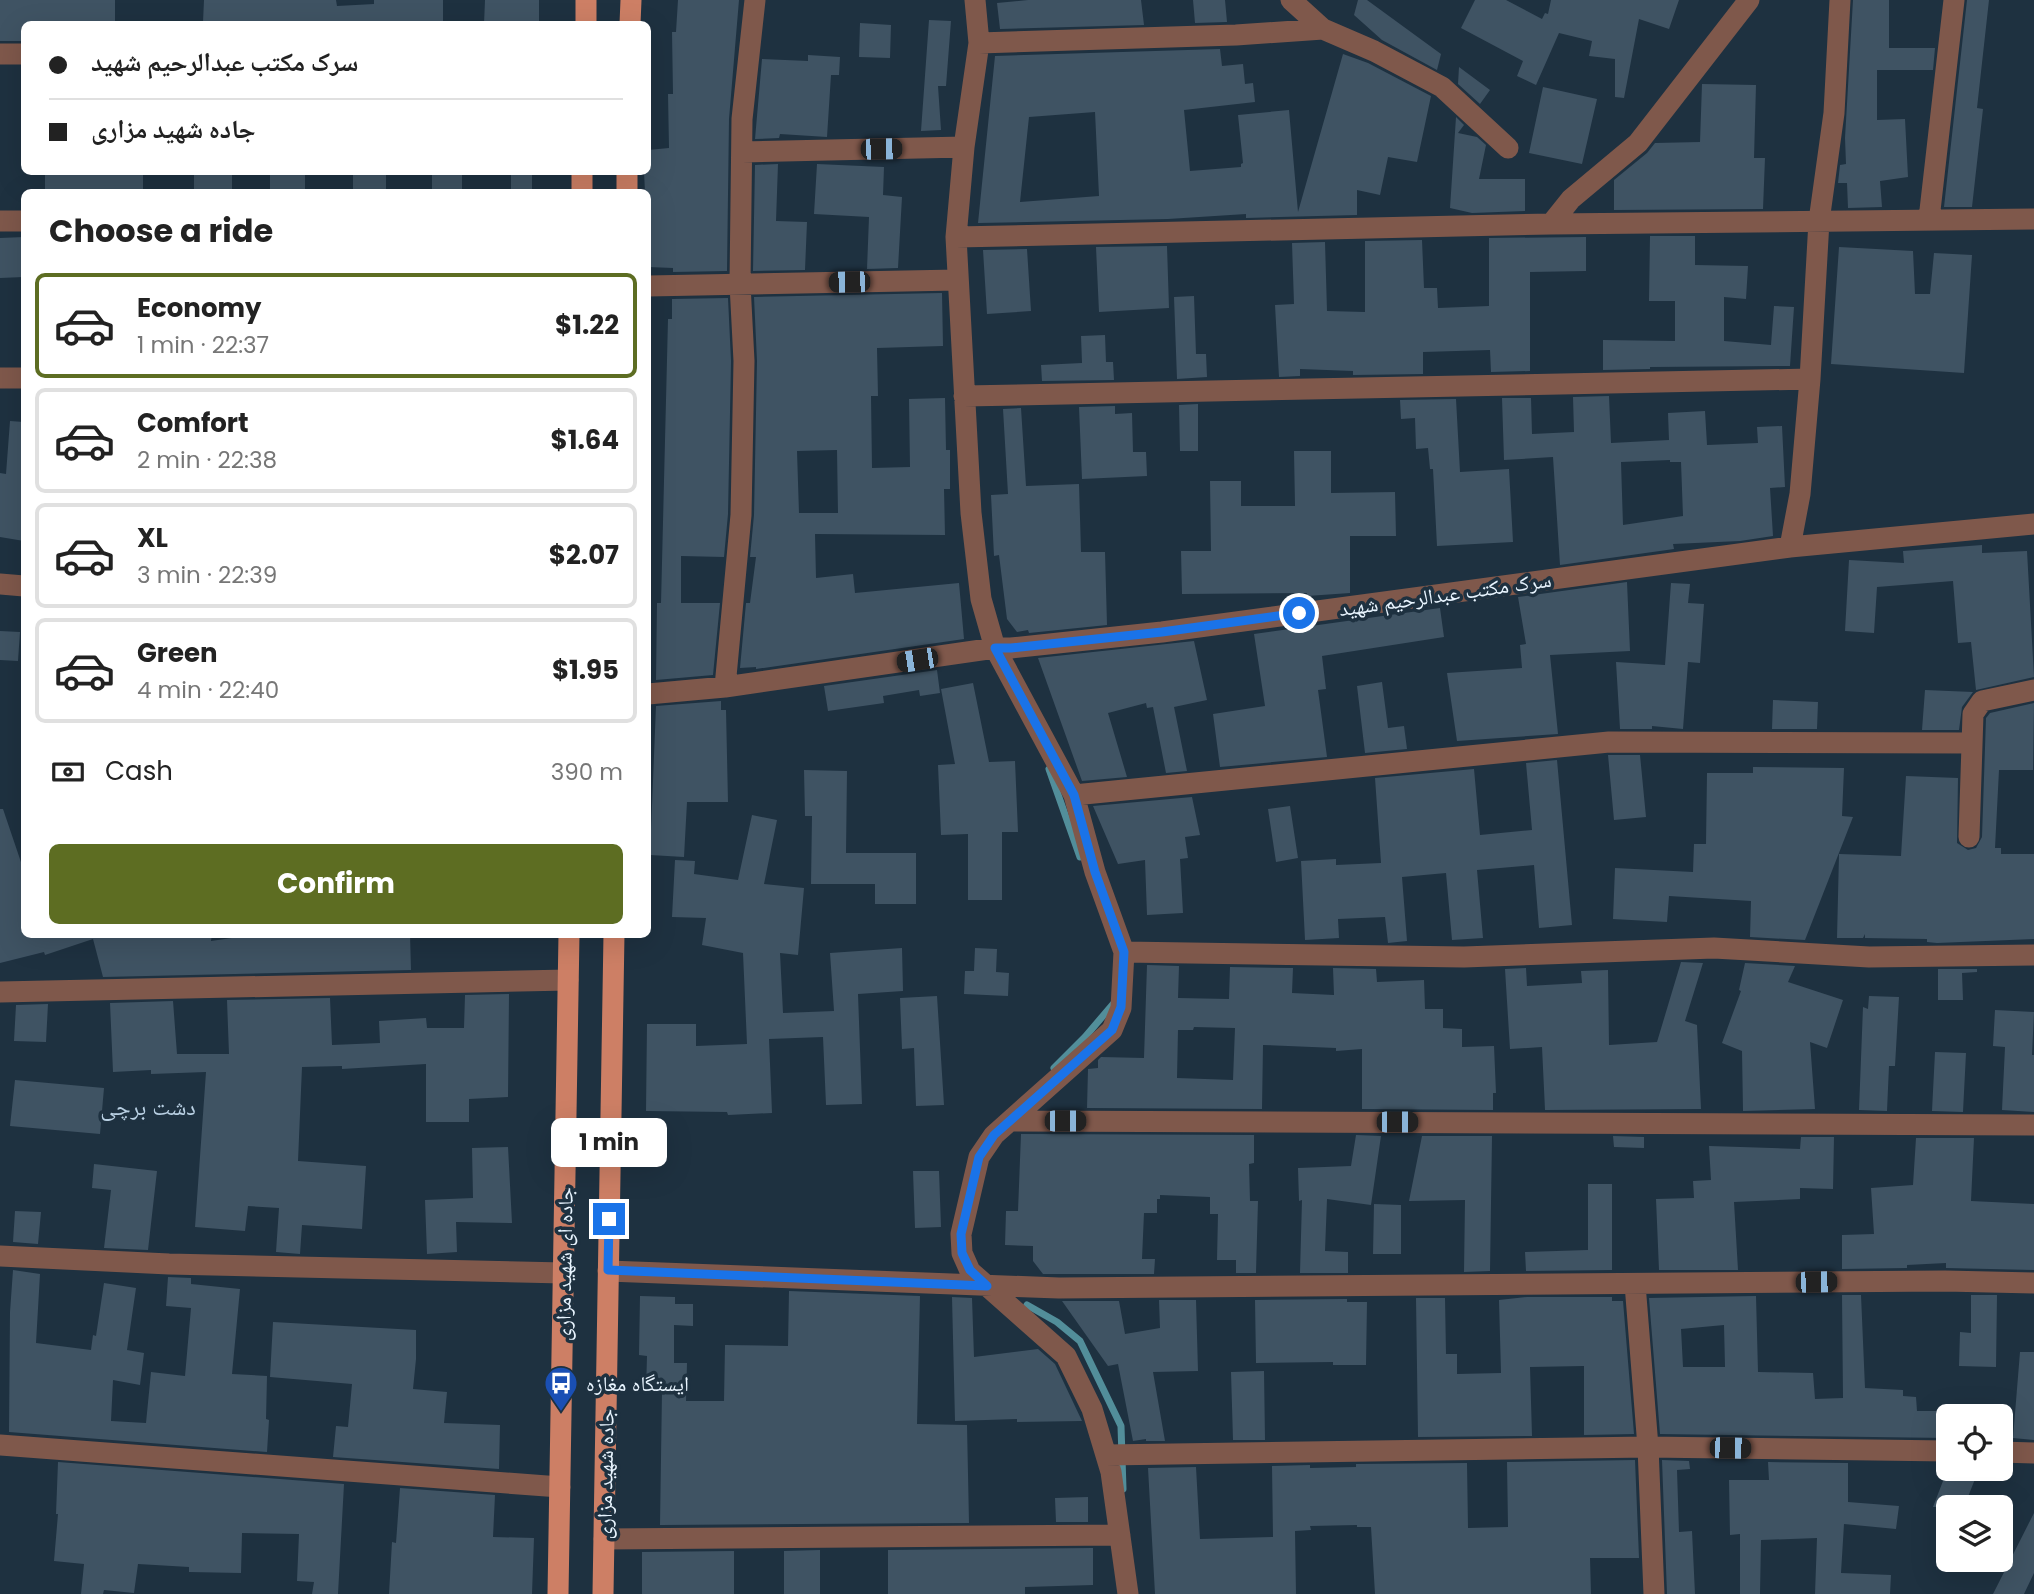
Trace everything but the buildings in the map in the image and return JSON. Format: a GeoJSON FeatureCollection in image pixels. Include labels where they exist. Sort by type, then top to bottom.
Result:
{"type":"FeatureCollection","features":[{"type":"Feature","properties":{"kind":"main road"},"geometry":{"type":"LineString","coordinates":[[586,0],[586,21]]}},
{"type":"Feature","properties":{"kind":"main road"},"geometry":{"type":"LineString","coordinates":[[630,21],[631,0]]}},
{"type":"Feature","properties":{"kind":"main road","name":"جاده ای شهید مزاری"},"geometry":{"type":"LineString","coordinates":[[558,1594],[569,938]]}},
{"type":"Feature","properties":{"kind":"main road","name":"جاده شهید مزاری"},"geometry":{"type":"LineString","coordinates":[[603,1594],[614,938]]}},
{"type":"Feature","properties":{"kind":"street"},"geometry":{"type":"LineString","coordinates":[[725,687],[741,515],[744,361],[740,284],[742,119],[755,0]]}},
{"type":"Feature","properties":{"kind":"street"},"geometry":{"type":"LineString","coordinates":[[975,0],[979,43],[964,147],[956,237],[971,513],[981,598],[995,648],[1074,795],[1095,872],[1124,952],[1121,1007],[1112,1030],[994,1135],[979,1157],[961,1234],[962,1253],[970,1270],[1066,1356],[1092,1409],[1111,1472],[1128,1594]]}},
{"type":"Feature","properties":{"kind":"street"},"geometry":{"type":"LineString","coordinates":[[1290,0],[1323,29],[1374,51],[1442,87],[1508,148]]}},
{"type":"Feature","properties":{"kind":"street"},"geometry":{"type":"LineString","coordinates":[[1551,224],[1571,199],[1638,143],[1749,0]]}},
{"type":"Feature","properties":{"kind":"street"},"geometry":{"type":"LineString","coordinates":[[1790,547],[1800,494],[1819,221],[1834,113],[1840,0]]}},
{"type":"Feature","properties":{"kind":"street"},"geometry":{"type":"LineString","coordinates":[[1929,219],[1954,0]]}},
{"type":"Feature","properties":{"kind":"street"},"geometry":{"type":"LineString","coordinates":[[979,43],[1236,35],[1323,29]]}},
{"type":"Feature","properties":{"kind":"street"},"geometry":{"type":"LineString","coordinates":[[0,54],[21,54]]}},
{"type":"Feature","properties":{"kind":"street"},"geometry":{"type":"LineString","coordinates":[[742,152],[964,147]]}},
{"type":"Feature","properties":{"kind":"street"},"geometry":{"type":"LineString","coordinates":[[956,237],[1551,224],[2034,219]]}},
{"type":"Feature","properties":{"kind":"street"},"geometry":{"type":"LineString","coordinates":[[0,221],[21,221]]}},
{"type":"Feature","properties":{"kind":"street"},"geometry":{"type":"LineString","coordinates":[[651,286],[957,280]]}},
{"type":"Feature","properties":{"kind":"street"},"geometry":{"type":"LineString","coordinates":[[0,378],[21,377]]}},
{"type":"Feature","properties":{"kind":"street"},"geometry":{"type":"LineString","coordinates":[[964,396],[1810,379]]}},
{"type":"Feature","properties":{"kind":"street","name":"سرک مکتب عبدالرحیم شهید"},"geometry":{"type":"LineString","coordinates":[[651,694],[725,687],[995,648],[1162,632],[1790,547],[2034,524]]}},
{"type":"Feature","properties":{"kind":"street"},"geometry":{"type":"LineString","coordinates":[[0,584],[21,586]]}},
{"type":"Feature","properties":{"kind":"street"},"geometry":{"type":"LineString","coordinates":[[1969,837],[1973,714],[1982,701],[2034,690]]}},
{"type":"Feature","properties":{"kind":"street"},"geometry":{"type":"LineString","coordinates":[[1074,795],[1609,742],[1970,743]]}},
{"type":"Feature","properties":{"kind":"street"},"geometry":{"type":"LineString","coordinates":[[1124,952],[1464,957],[1714,948],[1869,957],[2034,954]]}},
{"type":"Feature","properties":{"kind":"street"},"geometry":{"type":"LineString","coordinates":[[0,992],[568,980]]}},
{"type":"Feature","properties":{"kind":"street"},"geometry":{"type":"LineString","coordinates":[[1010,1121],[2034,1125]]}},
{"type":"Feature","properties":{"kind":"street"},"geometry":{"type":"LineString","coordinates":[[0,1256],[169,1264],[564,1273]]}},
{"type":"Feature","properties":{"kind":"street"},"geometry":{"type":"LineString","coordinates":[[608,1270],[1073,1288],[1945,1281],[2034,1283]]}},
{"type":"Feature","properties":{"kind":"street"},"geometry":{"type":"LineString","coordinates":[[1634,1284],[1648,1447],[1654,1594]]}},
{"type":"Feature","properties":{"kind":"street"},"geometry":{"type":"LineString","coordinates":[[0,1445],[560,1488]]}},
{"type":"Feature","properties":{"kind":"street"},"geometry":{"type":"LineString","coordinates":[[1106,1455],[1648,1447],[1936,1451]]}},
{"type":"Feature","properties":{"kind":"street"},"geometry":{"type":"LineString","coordinates":[[2013,1452],[2034,1453]]}},
{"type":"Feature","properties":{"kind":"street"},"geometry":{"type":"LineString","coordinates":[[604,1539],[1120,1535]]}},
{"type":"Feature","properties":{"kind":"waterway"},"geometry":{"type":"LineString","coordinates":[[1049,769],[1080,857]]}},
{"type":"Feature","properties":{"kind":"waterway"},"geometry":{"type":"LineString","coordinates":[[1054,1068],[1114,1003]]}},
{"type":"Feature","properties":{"kind":"waterway"},"geometry":{"type":"LineString","coordinates":[[1027,1305],[1057,1322],[1080,1341],[1121,1426],[1123,1489]]}},
{"type":"Feature","properties":{"kind":"place","name":"ایستگاه مغازه"},"geometry":{"type":"Point","coordinates":[561,1413]}},
{"type":"Feature","properties":{"kind":"district","name":"دشت برچی"},"geometry":{"type":"Point","coordinates":[148,1107]}},
{"type":"Feature","properties":{"kind":"route"},"geometry":{"type":"LineString","coordinates":[[609,1219],[608,1270],[987,1286],[970,1270],[962,1253],[961,1234],[979,1157],[994,1135],[1112,1030],[1121,1007],[1124,952],[1095,872],[1074,795],[995,648],[1162,632],[1299,613]]}}]}
